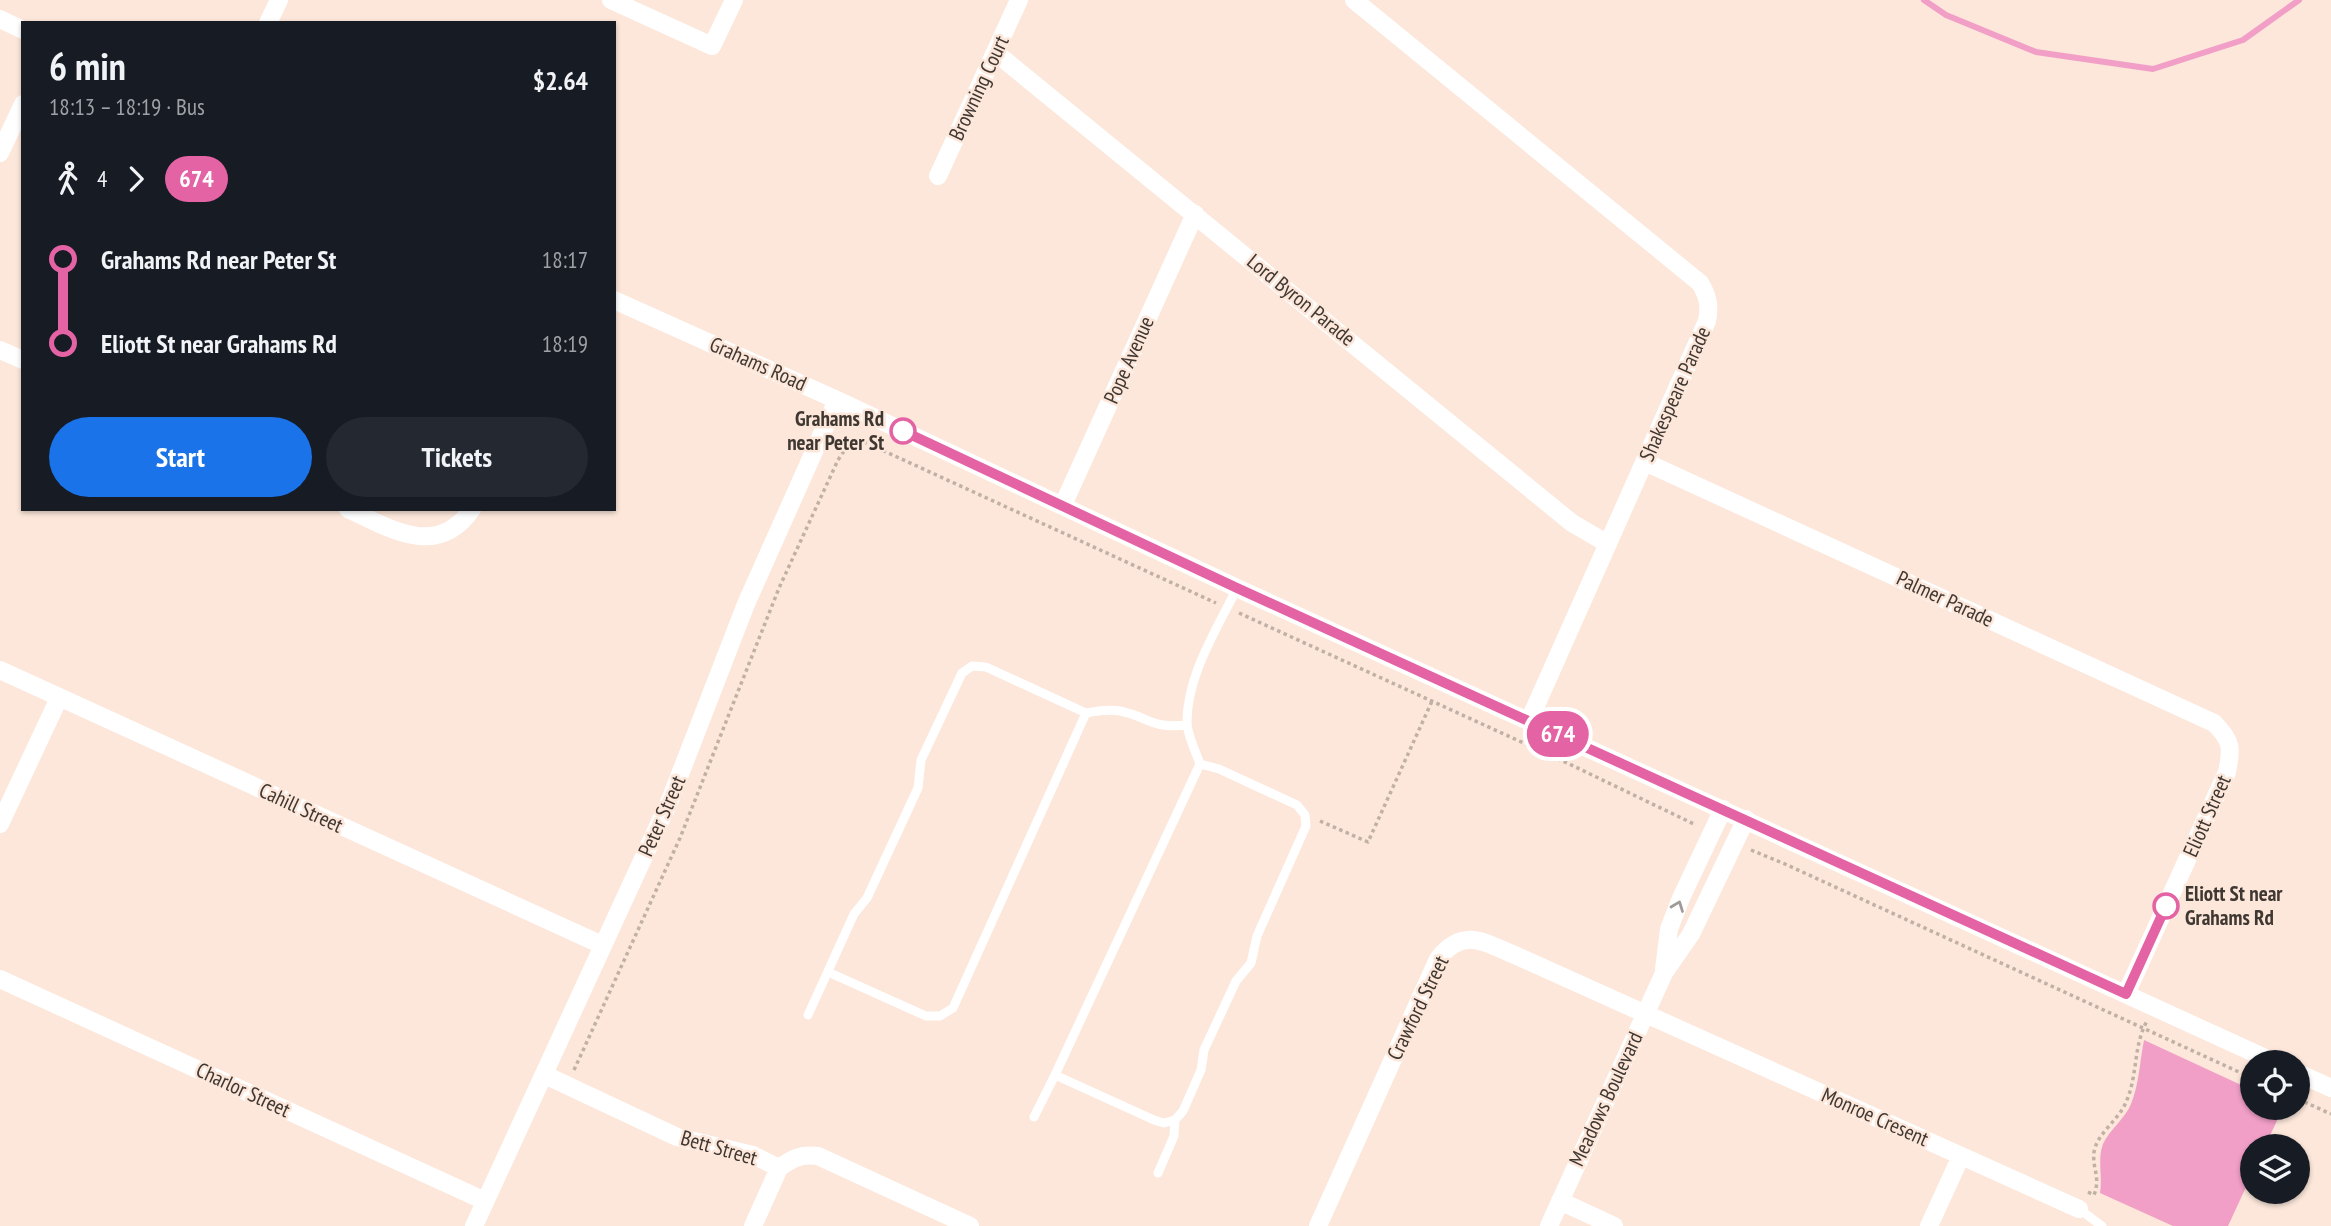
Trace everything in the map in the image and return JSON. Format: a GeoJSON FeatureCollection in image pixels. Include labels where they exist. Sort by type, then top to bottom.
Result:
{"type":"FeatureCollection","features":[{"type":"Feature","properties":{"kind":"street"},"geometry":{"type":"LineString","coordinates":[[269,21],[279,0]]}},
{"type":"Feature","properties":{"kind":"street"},"geometry":{"type":"LineString","coordinates":[[611,0],[712,46],[734,0]]}},
{"type":"Feature","properties":{"kind":"street","name":"Browning Court"},"geometry":{"type":"LineString","coordinates":[[938,176],[1019,0]]}},
{"type":"Feature","properties":{"kind":"street","name":"Shakespeare Parade"},"geometry":{"type":"LineString","coordinates":[[1354,0],[1700,283],[1707,295],[1707,321],[1529,721]]}},
{"type":"Feature","properties":{"kind":"street"},"geometry":{"type":"LineString","coordinates":[[0,19],[21,29]]}},
{"type":"Feature","properties":{"kind":"street","name":"Lord Byron Parade"},"geometry":{"type":"LineString","coordinates":[[996,53],[1572,523],[1608,544]]}},
{"type":"Feature","properties":{"kind":"street"},"geometry":{"type":"LineString","coordinates":[[0,153],[21,108]]}},
{"type":"Feature","properties":{"kind":"street","name":"Pope Avenue"},"geometry":{"type":"LineString","coordinates":[[1063,505],[1195,214]]}},
{"type":"Feature","properties":{"kind":"street","name":"Grahams Road"},"geometry":{"type":"LineString","coordinates":[[616,301],[837,400],[1237,588],[2247,1050]]}},
{"type":"Feature","properties":{"kind":"street"},"geometry":{"type":"LineString","coordinates":[[0,350],[21,359]]}},
{"type":"Feature","properties":{"kind":"street","name":"Peter Street"},"geometry":{"type":"LineString","coordinates":[[474,1226],[670,800],[746,604],[837,400]]}},
{"type":"Feature","properties":{"kind":"street","name":"Palmer Parade"},"geometry":{"type":"LineString","coordinates":[[1645,462],[2214,723],[2226,735],[2231,750]]}},
{"type":"Feature","properties":{"kind":"street"},"geometry":{"type":"LineString","coordinates":[[352,511],[405,535],[424,537],[444,533],[462,523],[471,511]]}},
{"type":"Feature","properties":{"kind":"street","name":"Cahill Street"},"geometry":{"type":"LineString","coordinates":[[0,670],[602,945]]}},
{"type":"Feature","properties":{"kind":"street"},"geometry":{"type":"LineString","coordinates":[[0,824],[59,698]]}},
{"type":"Feature","properties":{"kind":"street","name":"Eliott Street"},"geometry":{"type":"LineString","coordinates":[[2126,994],[2227,772],[2231,750]]}},
{"type":"Feature","properties":{"kind":"street","name":"Meadows Boulevard"},"geometry":{"type":"LineString","coordinates":[[1664,973],[1669,929],[1723,808]]}},
{"type":"Feature","properties":{"kind":"street","name":"Meadows Boulevard"},"geometry":{"type":"LineString","coordinates":[[1549,1226],[1664,973],[1691,934],[1746,819]]}},
{"type":"Feature","properties":{"kind":"street","name":"Crawford Street"},"geometry":{"type":"LineString","coordinates":[[1318,1226],[1438,959],[1448,946],[1464,940],[1479,940],[1645,1014]]}},
{"type":"Feature","properties":{"kind":"street","name":"Charlor Street"},"geometry":{"type":"LineString","coordinates":[[0,979],[485,1201]]}},
{"type":"Feature","properties":{"kind":"street","name":"Monroe Cresent"},"geometry":{"type":"LineString","coordinates":[[1645,1014],[2078,1208]]}},
{"type":"Feature","properties":{"kind":"street","name":"Bett Street"},"geometry":{"type":"LineString","coordinates":[[545,1074],[677,1137],[753,1155],[779,1168],[792,1158],[804,1154],[818,1156],[970,1226]]}},
{"type":"Feature","properties":{"kind":"street"},"geometry":{"type":"LineString","coordinates":[[2310,1078],[2331,1088]]}},
{"type":"Feature","properties":{"kind":"street"},"geometry":{"type":"LineString","coordinates":[[1928,1226],[1961,1156]]}},
{"type":"Feature","properties":{"kind":"street"},"geometry":{"type":"LineString","coordinates":[[753,1226],[779,1168]]}},
{"type":"Feature","properties":{"kind":"street"},"geometry":{"type":"LineString","coordinates":[[1560,1201],[1614,1226]]}},
{"type":"Feature","properties":{"kind":"lane"},"geometry":{"type":"LineString","coordinates":[[1034,1117],[1200,764],[1186,725],[1191,692],[1199,667],[1237,588]]}},
{"type":"Feature","properties":{"kind":"lane"},"geometry":{"type":"LineString","coordinates":[[808,1015],[854,914],[867,898],[918,788],[921,760],[962,673],[972,666],[986,667],[1086,713],[1122,711],[1155,725],[1186,725]]}},
{"type":"Feature","properties":{"kind":"lane"},"geometry":{"type":"LineString","coordinates":[[828,972],[926,1016],[940,1016],[953,1008],[1086,713]]}},
{"type":"Feature","properties":{"kind":"lane"},"geometry":{"type":"LineString","coordinates":[[1055,1074],[1164,1123],[1175,1120],[1183,1111],[1201,1070],[1204,1050],[1236,981],[1251,962],[1257,936],[1306,826],[1305,815],[1297,805],[1219,769],[1200,764]]}},
{"type":"Feature","properties":{"kind":"lane"},"geometry":{"type":"LineString","coordinates":[[1158,1172],[1174,1136],[1175,1120]]}},
{"type":"Feature","properties":{"kind":"lane","name":"Monroe Cresent"},"geometry":{"type":"LineString","coordinates":[[2078,1208],[2102,1226]]}},
{"type":"Feature","properties":{"kind":"path"},"geometry":{"type":"LineString","coordinates":[[1305,815],[1368,842],[1441,681]]}},
{"type":"Feature","properties":{"kind":"path"},"geometry":{"type":"LineString","coordinates":[[1749,849],[2240,1072]]}},
{"type":"Feature","properties":{"kind":"path"},"geometry":{"type":"LineString","coordinates":[[2078,1208],[2084,1190],[2094,1195],[2099,1183],[2094,1154],[2102,1134],[2117,1119],[2128,1097],[2143,1028],[2154,1008]]}},
{"type":"Feature","properties":{"kind":"path"},"geometry":{"type":"LineString","coordinates":[[2310,1104],[2331,1114]]}},
{"type":"Feature","properties":{"kind":"shaded area"},"geometry":{"type":"Polygon","coordinates":[[[2144,1040],[2240,1084],[2240,1120],[2277,1120],[2271,1134],[2240,1134],[2240,1200],[2228,1226],[2173,1226],[2100,1193],[2103,1144],[2125,1115],[2138,1081],[2144,1040]]]}},
{"type":"Feature","properties":{"kind":"waterway"},"geometry":{"type":"LineString","coordinates":[[1924,0],[1946,15],[2036,52],[2153,69],[2243,40],[2299,0]]}},
{"type":"Feature","properties":{"kind":"bus line","name":"674"},"geometry":{"type":"LineString","coordinates":[[903,431],[1237,588],[2126,994],[2166,906]]}},
{"type":"Feature","properties":{"kind":"place","name":"Grahams Rd near Peter St"},"geometry":{"type":"Point","coordinates":[903,431]}},
{"type":"Feature","properties":{"kind":"place","name":"Eliott St near Grahams Rd"},"geometry":{"type":"Point","coordinates":[2166,906]}}]}
